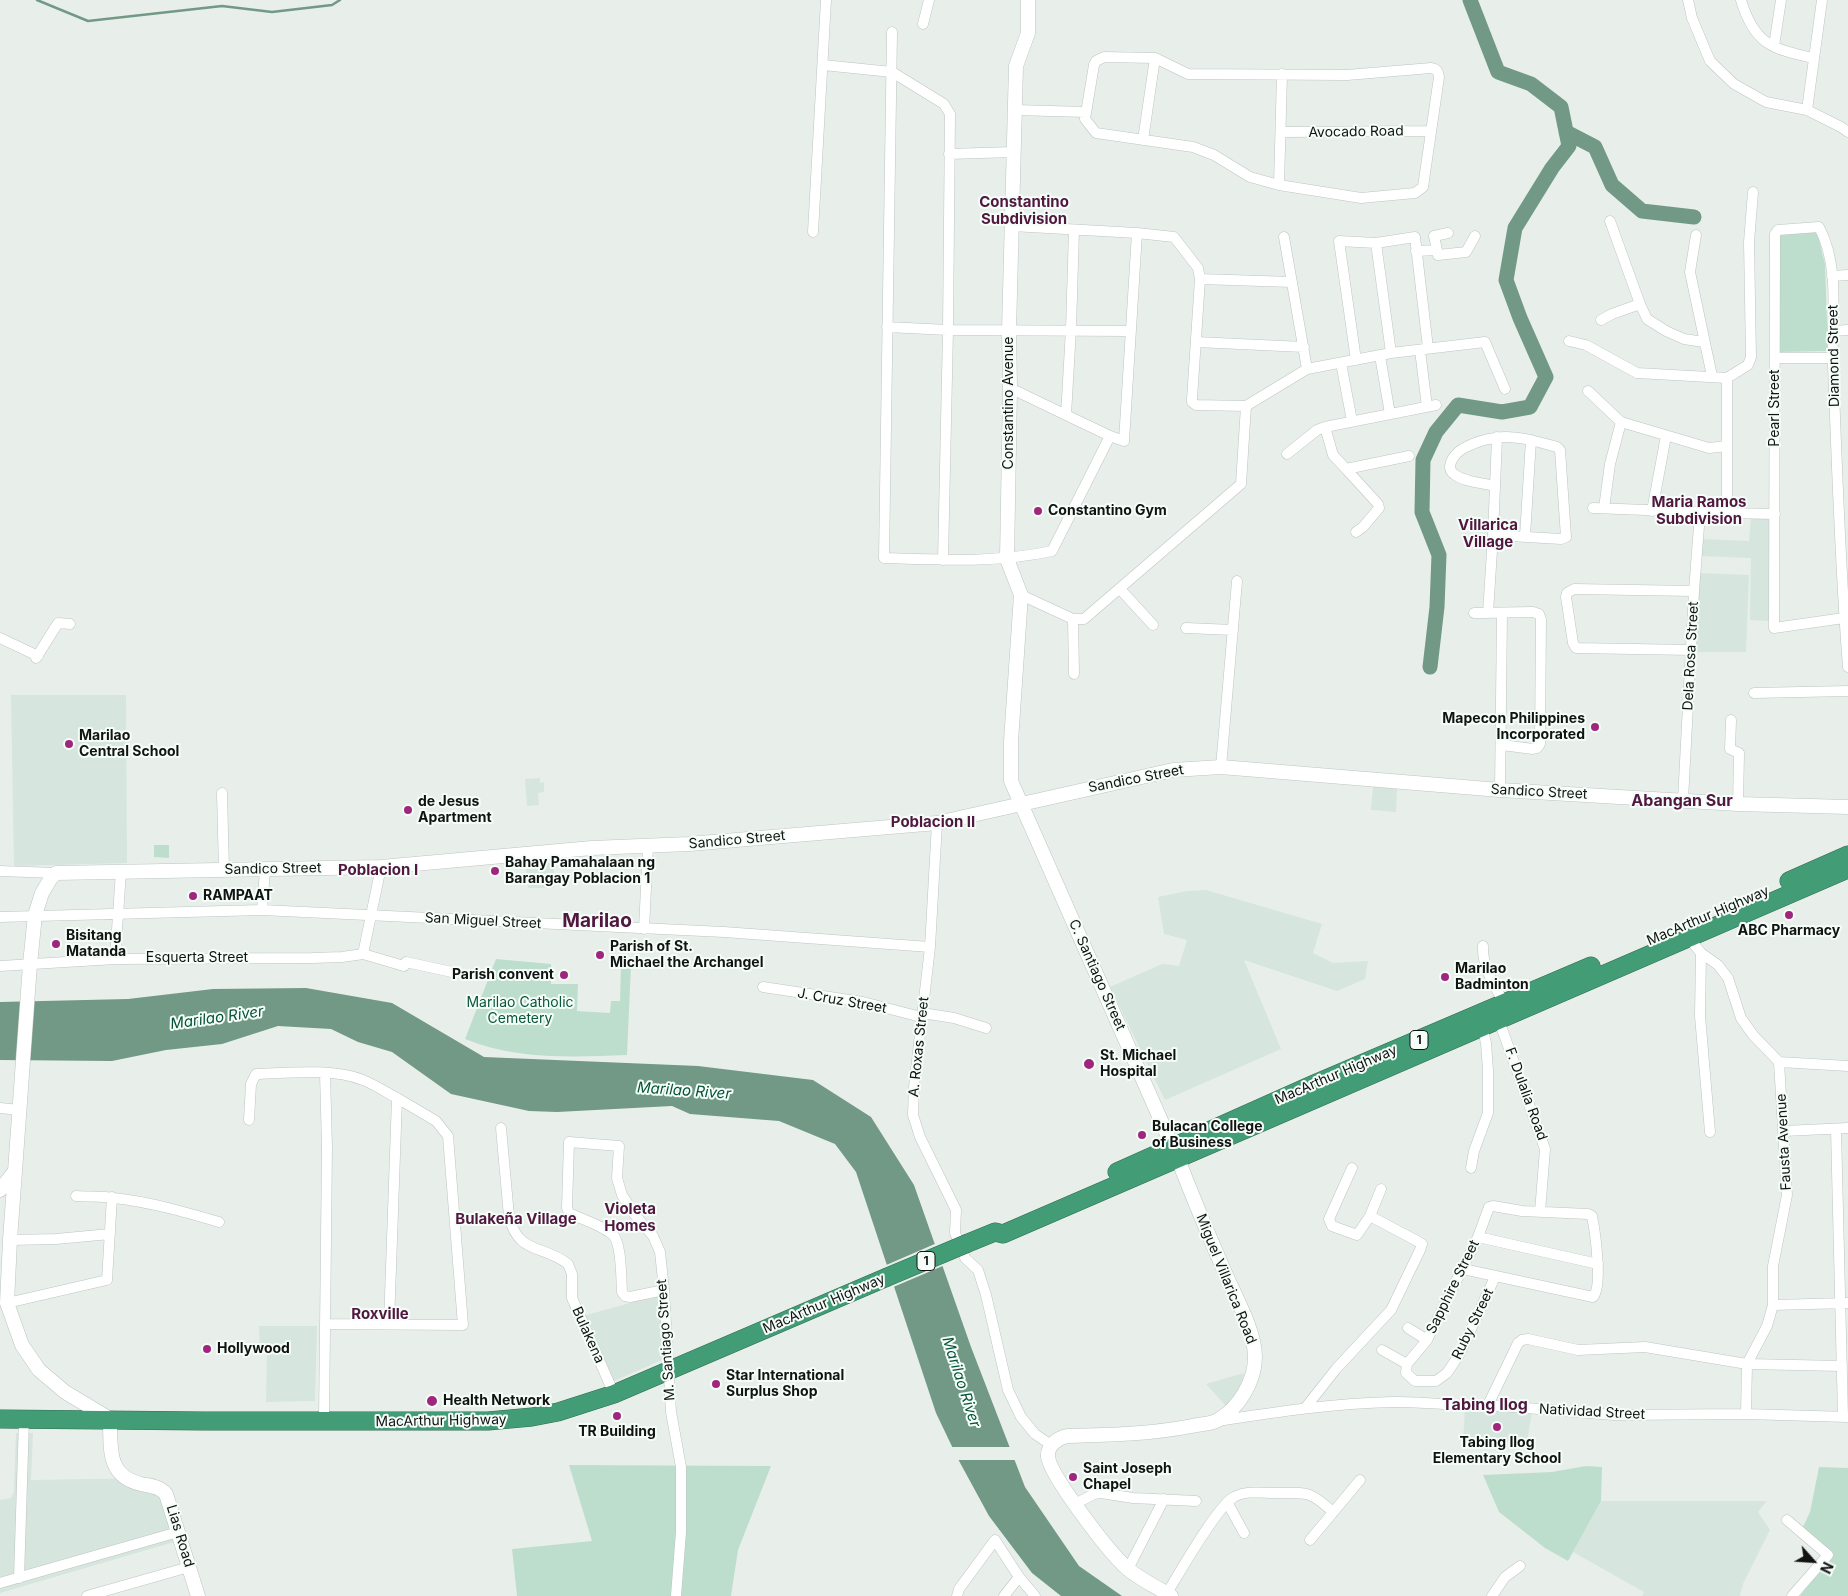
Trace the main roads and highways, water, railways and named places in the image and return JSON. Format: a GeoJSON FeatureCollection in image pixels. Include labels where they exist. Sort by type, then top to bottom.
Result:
{"type":"FeatureCollection","features":[{"type":"Feature","properties":{"kind":"highway","name":"MacArthur Highway"},"geometry":{"type":"LineString","coordinates":[[1686,932],[1848,855]]}},
{"type":"Feature","properties":{"kind":"highway","name":"MacArthur Highway"},"geometry":{"type":"LineString","coordinates":[[0,1419],[511,1420],[558,1412],[614,1394],[995,1232],[1003,1234],[1175,1153],[1499,1010],[1686,932],[1848,869]]}},
{"type":"Feature","properties":{"kind":"highway","name":"MacArthur Highway"},"geometry":{"type":"LineString","coordinates":[[1175,1153],[1482,1026],[1499,1010]]}},
{"type":"Feature","properties":{"kind":"main road","name":"Constantino Avenue"},"geometry":{"type":"LineString","coordinates":[[1020,803],[1011,781],[1010,741],[1021,595],[1007,558],[1010,388],[1009,330],[1016,66],[1028,33],[1028,0]]}},
{"type":"Feature","properties":{"kind":"main road","name":"Sandico Street"},"geometry":{"type":"LineString","coordinates":[[15,1170],[35,915],[42,893],[50,878],[56,873],[381,867],[592,848],[699,843],[937,822],[1173,770],[1221,768],[1500,790],[1738,804],[1848,807]]}},
{"type":"Feature","properties":{"kind":"main road","name":"C. Santiago Street"},"geometry":{"type":"LineString","coordinates":[[1020,803],[1175,1153]]}},
{"type":"Feature","properties":{"kind":"main road","name":"Miguel Villarica Road"},"geometry":{"type":"LineString","coordinates":[[1169,1595],[1128,1569],[1075,1504],[1054,1471],[1048,1457],[1051,1445],[1059,1438],[1067,1436],[1131,1435],[1217,1421],[1234,1407],[1244,1394],[1251,1378],[1255,1364],[1255,1348],[1247,1324],[1175,1153]]}},
{"type":"Feature","properties":{"kind":"main road"},"geometry":{"type":"LineString","coordinates":[[0,1190],[15,1170]]}},
{"type":"Feature","properties":{"kind":"main road"},"geometry":{"type":"LineString","coordinates":[[15,1170],[3,1309],[38,1370],[65,1392],[110,1419]]}},
{"type":"Feature","properties":{"kind":"main road","name":"Lias Road"},"geometry":{"type":"LineString","coordinates":[[110,1419],[112,1455],[116,1469],[133,1482],[155,1486],[164,1491],[168,1497],[198,1596]]}},
{"type":"Feature","properties":{"kind":"water","name":"Marilao River"},"geometry":{"type":"Polygon","coordinates":[[[306,988],[392,1003],[484,1057],[698,1066],[813,1080],[871,1117],[914,1185],[971,1347],[1025,1487],[1079,1566],[1122,1596],[1061,1596],[1032,1573],[989,1516],[936,1413],[856,1172],[835,1144],[779,1121],[690,1114],[672,1106],[557,1112],[529,1111],[451,1094],[392,1052],[358,1042],[331,1029],[278,1026],[222,1044],[166,1050],[112,1061],[0,1060],[0,1002],[128,999],[213,989],[306,988]]]}},
{"type":"Feature","properties":{"kind":"waterway"},"geometry":{"type":"LineString","coordinates":[[37,0],[88,21],[222,6],[272,12],[332,5],[340,0]]}},
{"type":"Feature","properties":{"kind":"waterway"},"geometry":{"type":"LineString","coordinates":[[1430,667],[1437,607],[1439,555],[1422,512],[1423,460],[1436,432],[1458,405],[1502,412],[1530,407],[1546,377],[1520,318],[1506,280],[1515,228],[1552,168],[1569,146],[1561,107],[1531,84],[1498,72],[1470,0]]}},
{"type":"Feature","properties":{"kind":"waterway"},"geometry":{"type":"LineString","coordinates":[[1566,132],[1595,147],[1612,185],[1642,211],[1694,217]]}},
{"type":"Feature","properties":{"kind":"place","name":"Constantino Gym"},"geometry":{"type":"Point","coordinates":[1038,511]}},
{"type":"Feature","properties":{"kind":"place","name":"Mapecon Philippines Incorporated"},"geometry":{"type":"Point","coordinates":[1595,727]}},
{"type":"Feature","properties":{"kind":"place","name":"Marilao Central School"},"geometry":{"type":"Point","coordinates":[69,744]}},
{"type":"Feature","properties":{"kind":"place","name":"de Jesus Apartment"},"geometry":{"type":"Point","coordinates":[408,810]}},
{"type":"Feature","properties":{"kind":"place","name":"Bahay Pamahalaan ng Barangay Poblacion 1"},"geometry":{"type":"Point","coordinates":[495,871]}},
{"type":"Feature","properties":{"kind":"place","name":"RAMPAAT"},"geometry":{"type":"Point","coordinates":[193,896]}},
{"type":"Feature","properties":{"kind":"place","name":"ABC Pharmacy"},"geometry":{"type":"Point","coordinates":[1789,915]}},
{"type":"Feature","properties":{"kind":"place","name":"Bisitang Matanda"},"geometry":{"type":"Point","coordinates":[56,944]}},
{"type":"Feature","properties":{"kind":"place","name":"Parish of St. Michael the Archangel"},"geometry":{"type":"Point","coordinates":[600,955]}},
{"type":"Feature","properties":{"kind":"place","name":"Parish convent"},"geometry":{"type":"Point","coordinates":[564,975]}},
{"type":"Feature","properties":{"kind":"place","name":"Marilao Badminton"},"geometry":{"type":"Point","coordinates":[1445,977]}},
{"type":"Feature","properties":{"kind":"place","name":"St. Michael Hospital"},"geometry":{"type":"Point","coordinates":[1089,1064]}},
{"type":"Feature","properties":{"kind":"place","name":"Bulacan College of Business"},"geometry":{"type":"Point","coordinates":[1142,1135]}},
{"type":"Feature","properties":{"kind":"place","name":"Hollywood"},"geometry":{"type":"Point","coordinates":[207,1349]}},
{"type":"Feature","properties":{"kind":"place","name":"Star International Surplus Shop"},"geometry":{"type":"Point","coordinates":[716,1384]}},
{"type":"Feature","properties":{"kind":"place","name":"Health Network"},"geometry":{"type":"Point","coordinates":[432,1401]}},
{"type":"Feature","properties":{"kind":"place","name":"TR Building"},"geometry":{"type":"Point","coordinates":[617,1416]}},
{"type":"Feature","properties":{"kind":"place","name":"Tabing Ilog Elementary School"},"geometry":{"type":"Point","coordinates":[1497,1427]}},
{"type":"Feature","properties":{"kind":"place","name":"Saint Joseph Chapel"},"geometry":{"type":"Point","coordinates":[1073,1477]}},
{"type":"Feature","properties":{"kind":"district","name":"Constantino Subdivision"},"geometry":{"type":"Point","coordinates":[1024,210]}},
{"type":"Feature","properties":{"kind":"district","name":"Maria Ramos Subdivision"},"geometry":{"type":"Point","coordinates":[1699,510]}},
{"type":"Feature","properties":{"kind":"district","name":"Villarica Village"},"geometry":{"type":"Point","coordinates":[1488,534]}},
{"type":"Feature","properties":{"kind":"district","name":"Abangan Sur"},"geometry":{"type":"Point","coordinates":[1682,801]}},
{"type":"Feature","properties":{"kind":"district","name":"Poblacion II"},"geometry":{"type":"Point","coordinates":[933,822]}},
{"type":"Feature","properties":{"kind":"district","name":"Poblacion I"},"geometry":{"type":"Point","coordinates":[378,870]}},
{"type":"Feature","properties":{"kind":"district","name":"Marilao"},"geometry":{"type":"Point","coordinates":[597,921]}},
{"type":"Feature","properties":{"kind":"district","name":"Violeta Homes"},"geometry":{"type":"Point","coordinates":[630,1218]}},
{"type":"Feature","properties":{"kind":"district","name":"Bulakeña Village"},"geometry":{"type":"Point","coordinates":[516,1219]}},
{"type":"Feature","properties":{"kind":"district","name":"Roxville"},"geometry":{"type":"Point","coordinates":[380,1314]}},
{"type":"Feature","properties":{"kind":"district","name":"Tabing Ilog"},"geometry":{"type":"Point","coordinates":[1485,1405]}},
{"type":"Feature","properties":{"kind":"park label","name":"Marilao Catholic Cemetery"},"geometry":{"type":"Point","coordinates":[520,1012]}}]}
